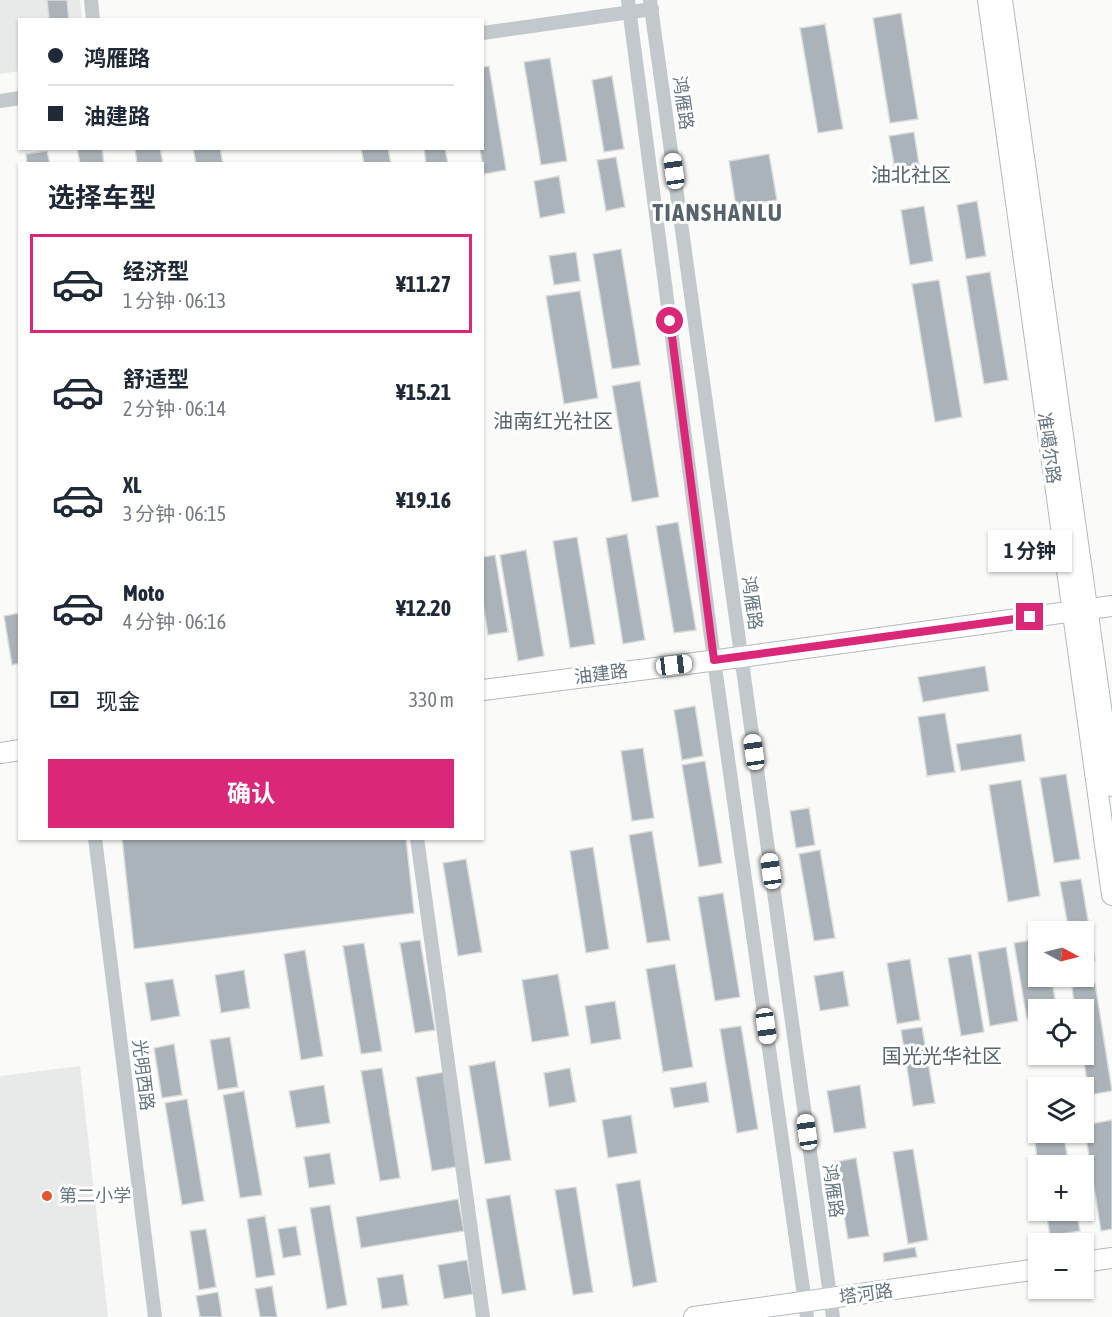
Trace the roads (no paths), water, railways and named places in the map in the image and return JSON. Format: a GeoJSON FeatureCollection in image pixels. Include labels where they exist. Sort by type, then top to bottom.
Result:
{"type":"FeatureCollection","features":[{"type":"Feature","properties":{"kind":"main road","name":"准噶尔路"},"geometry":{"type":"LineString","coordinates":[[988,0],[1079,611],[1112,786]]}},
{"type":"Feature","properties":{"kind":"main road","name":"准噶尔路"},"geometry":{"type":"LineString","coordinates":[[1002,0],[1079,611],[1112,895]]}},
{"type":"Feature","properties":{"kind":"main road","name":"油建路"},"geometry":{"type":"LineString","coordinates":[[484,690],[1112,606]]}},
{"type":"Feature","properties":{"kind":"main road"},"geometry":{"type":"LineString","coordinates":[[0,753],[18,750]]}},
{"type":"Feature","properties":{"kind":"main road"},"geometry":{"type":"LineString","coordinates":[[1094,1261],[1112,1258]]}},
{"type":"Feature","properties":{"kind":"main road","name":"塔河路"},"geometry":{"type":"LineString","coordinates":[[694,1317],[831,1308],[1028,1271]]}},
{"type":"Feature","properties":{"kind":"street"},"geometry":{"type":"LineString","coordinates":[[91,0],[93,18]]}},
{"type":"Feature","properties":{"kind":"street"},"geometry":{"type":"LineString","coordinates":[[484,33],[651,4]]}},
{"type":"Feature","properties":{"kind":"street","name":"鸿雁路"},"geometry":{"type":"LineString","coordinates":[[651,4],[831,1308]]}},
{"type":"Feature","properties":{"kind":"street"},"geometry":{"type":"LineString","coordinates":[[629,6],[714,660],[806,1309]]}},
{"type":"Feature","properties":{"kind":"street"},"geometry":{"type":"LineString","coordinates":[[0,101],[18,99]]}},
{"type":"Feature","properties":{"kind":"street","name":"光明西路"},"geometry":{"type":"LineString","coordinates":[[95,840],[155,1317]]}},
{"type":"Feature","properties":{"kind":"street"},"geometry":{"type":"LineString","coordinates":[[417,840],[483,1317]]}},
{"type":"Feature","properties":{"kind":"place","name":"第二小学"},"geometry":{"type":"Point","coordinates":[47,1196]}},
{"type":"Feature","properties":{"kind":"district","name":"油北社区"},"geometry":{"type":"Point","coordinates":[911,175]}},
{"type":"Feature","properties":{"kind":"district","name":"TIANSHANLU"},"geometry":{"type":"Point","coordinates":[718,213]}},
{"type":"Feature","properties":{"kind":"district","name":"油南红光社区"},"geometry":{"type":"Point","coordinates":[553,421]}},
{"type":"Feature","properties":{"kind":"district","name":"国光光华社区"},"geometry":{"type":"Point","coordinates":[942,1056]}}]}
